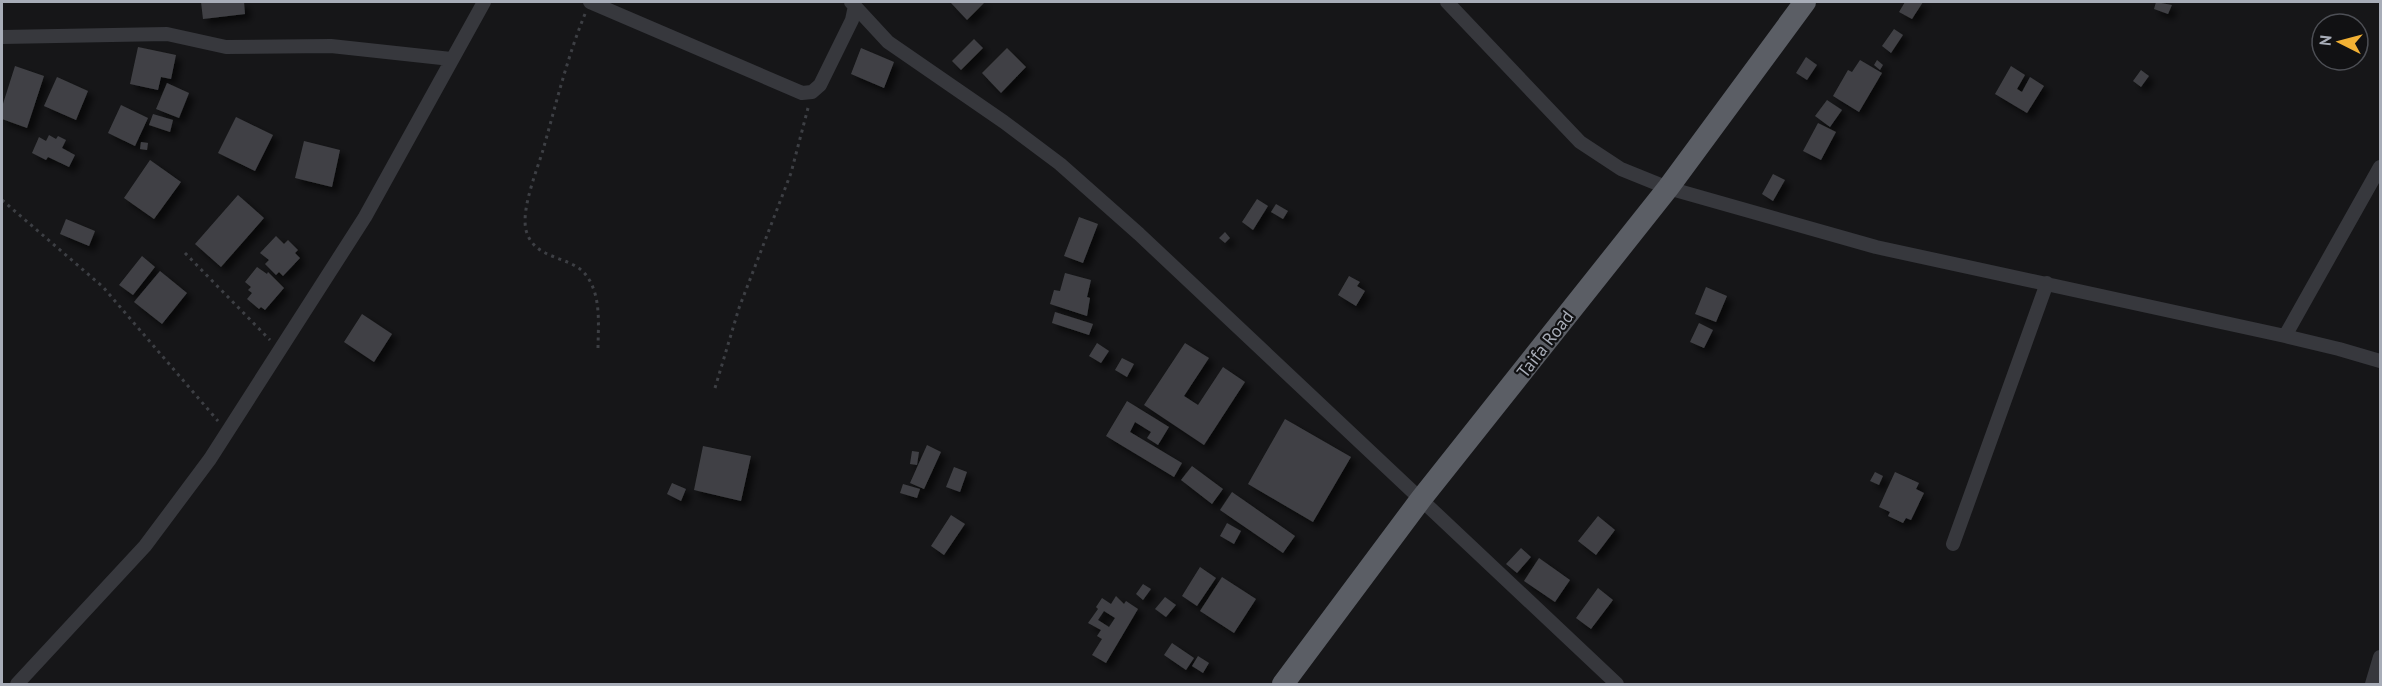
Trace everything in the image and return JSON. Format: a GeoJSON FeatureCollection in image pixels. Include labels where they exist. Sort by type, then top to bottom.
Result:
{"type":"FeatureCollection","features":[{"type":"Feature","properties":{"kind":"highway","name":"Taifa Road"},"geometry":{"type":"LineString","coordinates":[[1283,684],[1421,500],[1668,188],[1805,2]]}},
{"type":"Feature","properties":{"kind":"street"},"geometry":{"type":"LineString","coordinates":[[17,684],[145,546],[210,459],[365,217],[484,2]]}},
{"type":"Feature","properties":{"kind":"street"},"geometry":{"type":"LineString","coordinates":[[1446,2],[1580,142],[1621,169],[1668,188],[1876,247],[2285,336],[2380,362]]}},
{"type":"Feature","properties":{"kind":"street"},"geometry":{"type":"LineString","coordinates":[[588,6],[802,93],[812,92],[820,85],[852,20],[853,4]]}},
{"type":"Feature","properties":{"kind":"street"},"geometry":{"type":"LineString","coordinates":[[853,4],[888,42],[1004,122],[1060,164],[1139,234],[1617,684]]}},
{"type":"Feature","properties":{"kind":"street"},"geometry":{"type":"LineString","coordinates":[[2,37],[166,34],[226,46],[330,46],[451,59]]}},
{"type":"Feature","properties":{"kind":"street"},"geometry":{"type":"LineString","coordinates":[[2285,336],[2380,167]]}},
{"type":"Feature","properties":{"kind":"street"},"geometry":{"type":"LineString","coordinates":[[1953,544],[2047,283]]}},
{"type":"Feature","properties":{"kind":"street"},"geometry":{"type":"LineString","coordinates":[[2372,684],[2380,657]]}},
{"type":"Feature","properties":{"kind":"path"},"geometry":{"type":"LineString","coordinates":[[588,6],[572,47],[530,190],[526,230],[547,256],[572,264],[585,274],[594,290],[599,314],[598,350]]}},
{"type":"Feature","properties":{"kind":"path"},"geometry":{"type":"LineString","coordinates":[[715,388],[739,308],[791,173],[812,92]]}},
{"type":"Feature","properties":{"kind":"path"},"geometry":{"type":"LineString","coordinates":[[2,200],[103,286],[227,432]]}},
{"type":"Feature","properties":{"kind":"path"},"geometry":{"type":"LineString","coordinates":[[185,253],[279,350]]}},
{"type":"Feature","properties":{"kind":"building"},"geometry":{"type":"Polygon","coordinates":[[[201,2],[244,2],[245,14],[203,19],[201,2]]]}},
{"type":"Feature","properties":{"kind":"building"},"geometry":{"type":"Polygon","coordinates":[[[985,2],[967,20],[951,3],[985,2]]]}},
{"type":"Feature","properties":{"kind":"building"},"geometry":{"type":"Polygon","coordinates":[[[1905,2],[1923,2],[1912,19],[1899,12],[1905,2]]]}},
{"type":"Feature","properties":{"kind":"building"},"geometry":{"type":"Polygon","coordinates":[[[2156,2],[2172,5],[2168,14],[2154,9],[2156,2]]]}},
{"type":"Feature","properties":{"kind":"building"},"geometry":{"type":"Polygon","coordinates":[[[1894,29],[1903,35],[1891,53],[1882,46],[1894,29]]]}},
{"type":"Feature","properties":{"kind":"building"},"geometry":{"type":"Polygon","coordinates":[[[974,39],[983,48],[961,70],[952,61],[974,39]]]}},
{"type":"Feature","properties":{"kind":"building"},"geometry":{"type":"Polygon","coordinates":[[[138,47],[176,55],[171,79],[161,77],[158,90],[130,84],[138,47]]]}},
{"type":"Feature","properties":{"kind":"building"},"geometry":{"type":"Polygon","coordinates":[[[861,48],[894,62],[884,88],[851,74],[861,48]]]}},
{"type":"Feature","properties":{"kind":"building"},"geometry":{"type":"Polygon","coordinates":[[[1007,48],[1026,67],[1001,93],[982,73],[1007,48]]]}},
{"type":"Feature","properties":{"kind":"building"},"geometry":{"type":"Polygon","coordinates":[[[1806,57],[1817,65],[1807,80],[1796,73],[1806,57]]]}},
{"type":"Feature","properties":{"kind":"building"},"geometry":{"type":"Polygon","coordinates":[[[1860,60],[1882,73],[1859,112],[1833,96],[1848,70],[1852,72],[1860,60]]]}},
{"type":"Feature","properties":{"kind":"building"},"geometry":{"type":"Polygon","coordinates":[[[1877,60],[1883,65],[1880,70],[1874,65],[1877,60]]]}},
{"type":"Feature","properties":{"kind":"building"},"geometry":{"type":"Polygon","coordinates":[[[15,66],[44,76],[27,128],[2,119],[2,107],[15,66]]]}},
{"type":"Feature","properties":{"kind":"building"},"geometry":{"type":"Polygon","coordinates":[[[2011,66],[2025,75],[2017,89],[2022,92],[2030,77],[2044,86],[2027,113],[1995,94],[2011,66]]]}},
{"type":"Feature","properties":{"kind":"building"},"geometry":{"type":"Polygon","coordinates":[[[2141,70],[2149,76],[2141,87],[2133,81],[2141,70]]]}},
{"type":"Feature","properties":{"kind":"building"},"geometry":{"type":"Polygon","coordinates":[[[57,77],[88,91],[76,120],[44,106],[57,77]]]}},
{"type":"Feature","properties":{"kind":"building"},"geometry":{"type":"Polygon","coordinates":[[[167,83],[189,93],[179,118],[156,109],[167,83]]]}},
{"type":"Feature","properties":{"kind":"building"},"geometry":{"type":"Polygon","coordinates":[[[1827,100],[1842,110],[1830,127],[1815,116],[1827,100]]]}},
{"type":"Feature","properties":{"kind":"building"},"geometry":{"type":"Polygon","coordinates":[[[121,105],[148,118],[135,146],[108,133],[121,105]]]}},
{"type":"Feature","properties":{"kind":"building"},"geometry":{"type":"Polygon","coordinates":[[[153,114],[173,120],[170,132],[149,125],[153,114]]]}},
{"type":"Feature","properties":{"kind":"building"},"geometry":{"type":"Polygon","coordinates":[[[236,117],[273,135],[255,171],[218,153],[236,117]]]}},
{"type":"Feature","properties":{"kind":"building"},"geometry":{"type":"Polygon","coordinates":[[[1818,123],[1836,132],[1821,160],[1803,151],[1818,123]]]}},
{"type":"Feature","properties":{"kind":"building"},"geometry":{"type":"Polygon","coordinates":[[[49,135],[56,139],[58,136],[66,140],[62,148],[75,155],[69,167],[48,157],[46,160],[32,153],[39,137],[46,141],[49,135]]]}},
{"type":"Feature","properties":{"kind":"building"},"geometry":{"type":"Polygon","coordinates":[[[304,141],[340,150],[332,187],[295,178],[304,141]]]}},
{"type":"Feature","properties":{"kind":"building"},"geometry":{"type":"Polygon","coordinates":[[[141,142],[148,143],[147,150],[140,149],[141,142]]]}},
{"type":"Feature","properties":{"kind":"building"},"geometry":{"type":"Polygon","coordinates":[[[150,160],[181,182],[154,219],[124,198],[150,160]]]}},
{"type":"Feature","properties":{"kind":"building"},"geometry":{"type":"Polygon","coordinates":[[[1773,174],[1785,180],[1773,201],[1762,194],[1773,174]]]}},
{"type":"Feature","properties":{"kind":"building"},"geometry":{"type":"Polygon","coordinates":[[[238,195],[264,218],[221,267],[195,244],[238,195]]]}},
{"type":"Feature","properties":{"kind":"building"},"geometry":{"type":"Polygon","coordinates":[[[1257,199],[1268,206],[1253,230],[1242,222],[1257,199]]]}},
{"type":"Feature","properties":{"kind":"building"},"geometry":{"type":"Polygon","coordinates":[[[1276,204],[1288,211],[1283,219],[1271,212],[1276,204]]]}},
{"type":"Feature","properties":{"kind":"building"},"geometry":{"type":"Polygon","coordinates":[[[1079,217],[1098,224],[1083,263],[1064,256],[1079,217]]]}},
{"type":"Feature","properties":{"kind":"building"},"geometry":{"type":"Polygon","coordinates":[[[66,219],[95,231],[89,246],[60,234],[66,219]]]}},
{"type":"Feature","properties":{"kind":"building"},"geometry":{"type":"Polygon","coordinates":[[[1225,232],[1230,238],[1225,243],[1219,238],[1225,232]]]}},
{"type":"Feature","properties":{"kind":"building"},"geometry":{"type":"Polygon","coordinates":[[[276,236],[284,244],[288,240],[298,250],[295,253],[300,258],[283,276],[279,272],[276,275],[265,264],[269,260],[260,253],[276,236]]]}},
{"type":"Feature","properties":{"kind":"building"},"geometry":{"type":"Polygon","coordinates":[[[142,256],[155,267],[133,295],[119,285],[142,256]]]}},
{"type":"Feature","properties":{"kind":"building"},"geometry":{"type":"Polygon","coordinates":[[[257,267],[267,274],[268,272],[284,288],[265,310],[261,307],[259,309],[247,299],[252,293],[248,290],[251,287],[245,282],[257,267]]]}},
{"type":"Feature","properties":{"kind":"building"},"geometry":{"type":"Polygon","coordinates":[[[160,271],[187,293],[162,324],[134,302],[160,271]]]}},
{"type":"Feature","properties":{"kind":"building"},"geometry":{"type":"Polygon","coordinates":[[[1065,273],[1091,280],[1087,297],[1090,298],[1087,316],[1050,304],[1054,290],[1060,291],[1065,273]]]}},
{"type":"Feature","properties":{"kind":"building"},"geometry":{"type":"Polygon","coordinates":[[[1349,276],[1360,282],[1357,286],[1365,291],[1356,306],[1338,295],[1349,276]]]}},
{"type":"Feature","properties":{"kind":"building"},"geometry":{"type":"Polygon","coordinates":[[[1706,287],[1727,296],[1716,322],[1695,314],[1706,287]]]}},
{"type":"Feature","properties":{"kind":"building"},"geometry":{"type":"Polygon","coordinates":[[[1055,312],[1093,324],[1089,335],[1052,323],[1055,312]]]}},
{"type":"Feature","properties":{"kind":"building"},"geometry":{"type":"Polygon","coordinates":[[[362,314],[392,334],[374,362],[344,342],[362,314]]]}},
{"type":"Feature","properties":{"kind":"building"},"geometry":{"type":"Polygon","coordinates":[[[1699,323],[1713,330],[1704,348],[1690,342],[1699,323]]]}},
{"type":"Feature","properties":{"kind":"building"},"geometry":{"type":"Polygon","coordinates":[[[1097,343],[1109,351],[1101,363],[1089,356],[1097,343]]]}},
{"type":"Feature","properties":{"kind":"building"},"geometry":{"type":"Polygon","coordinates":[[[1185,343],[1209,358],[1184,396],[1198,405],[1223,367],[1245,382],[1204,445],[1144,405],[1185,343]]]}},
{"type":"Feature","properties":{"kind":"building"},"geometry":{"type":"Polygon","coordinates":[[[1122,358],[1134,364],[1127,377],[1115,370],[1122,358]]]}},
{"type":"Feature","properties":{"kind":"building"},"geometry":{"type":"Polygon","coordinates":[[[1127,401],[1169,427],[1158,445],[1147,438],[1151,432],[1135,422],[1130,432],[1182,463],[1174,477],[1106,436],[1127,401]]]}},
{"type":"Feature","properties":{"kind":"building"},"geometry":{"type":"Polygon","coordinates":[[[1285,419],[1351,457],[1313,522],[1248,484],[1285,419]]]}},
{"type":"Feature","properties":{"kind":"building"},"geometry":{"type":"Polygon","coordinates":[[[927,445],[941,452],[924,489],[910,483],[927,445]]]}},
{"type":"Feature","properties":{"kind":"building"},"geometry":{"type":"Polygon","coordinates":[[[703,446],[751,456],[741,501],[694,490],[703,446]]]}},
{"type":"Feature","properties":{"kind":"building"},"geometry":{"type":"Polygon","coordinates":[[[912,451],[919,452],[917,465],[910,464],[912,451]]]}},
{"type":"Feature","properties":{"kind":"building"},"geometry":{"type":"Polygon","coordinates":[[[1192,466],[1223,489],[1212,504],[1181,480],[1192,466]]]}},
{"type":"Feature","properties":{"kind":"building"},"geometry":{"type":"Polygon","coordinates":[[[954,467],[967,472],[960,492],[946,487],[954,467]]]}},
{"type":"Feature","properties":{"kind":"building"},"geometry":{"type":"Polygon","coordinates":[[[1875,472],[1883,476],[1879,485],[1870,481],[1875,472]]]}},
{"type":"Feature","properties":{"kind":"building"},"geometry":{"type":"Polygon","coordinates":[[[1895,472],[1919,483],[1916,489],[1924,493],[1911,520],[1906,518],[1903,523],[1888,516],[1890,512],[1879,507],[1895,472]]]}},
{"type":"Feature","properties":{"kind":"building"},"geometry":{"type":"Polygon","coordinates":[[[672,483],[686,489],[681,501],[667,494],[672,483]]]}},
{"type":"Feature","properties":{"kind":"building"},"geometry":{"type":"Polygon","coordinates":[[[903,484],[920,489],[917,498],[900,493],[903,484]]]}},
{"type":"Feature","properties":{"kind":"building"},"geometry":{"type":"Polygon","coordinates":[[[1232,492],[1295,536],[1283,553],[1220,510],[1232,492]]]}},
{"type":"Feature","properties":{"kind":"building"},"geometry":{"type":"Polygon","coordinates":[[[951,515],[965,524],[944,555],[931,546],[951,515]]]}},
{"type":"Feature","properties":{"kind":"building"},"geometry":{"type":"Polygon","coordinates":[[[1598,516],[1615,530],[1596,555],[1578,541],[1598,516]]]}},
{"type":"Feature","properties":{"kind":"building"},"geometry":{"type":"Polygon","coordinates":[[[1227,523],[1241,531],[1234,544],[1220,536],[1227,523]]]}},
{"type":"Feature","properties":{"kind":"building"},"geometry":{"type":"Polygon","coordinates":[[[1521,548],[1531,557],[1517,573],[1506,564],[1521,548]]]}},
{"type":"Feature","properties":{"kind":"building"},"geometry":{"type":"Polygon","coordinates":[[[1539,558],[1570,580],[1555,602],[1524,581],[1539,558]]]}},
{"type":"Feature","properties":{"kind":"building"},"geometry":{"type":"Polygon","coordinates":[[[1200,567],[1216,578],[1197,606],[1182,596],[1200,567]]]}},
{"type":"Feature","properties":{"kind":"building"},"geometry":{"type":"Polygon","coordinates":[[[1222,577],[1256,599],[1234,633],[1200,611],[1222,577]]]}},
{"type":"Feature","properties":{"kind":"building"},"geometry":{"type":"Polygon","coordinates":[[[1143,584],[1151,589],[1143,600],[1136,594],[1143,584]]]}},
{"type":"Feature","properties":{"kind":"building"},"geometry":{"type":"Polygon","coordinates":[[[1598,588],[1613,600],[1591,629],[1576,618],[1598,588]]]}},
{"type":"Feature","properties":{"kind":"building"},"geometry":{"type":"Polygon","coordinates":[[[1116,596],[1124,604],[1126,601],[1138,609],[1106,663],[1092,655],[1102,639],[1097,636],[1101,630],[1088,623],[1098,609],[1096,607],[1102,598],[1111,604],[1116,596]],[[1104,611],[1098,620],[1109,627],[1115,618],[1104,611]]]}},
{"type":"Feature","properties":{"kind":"building"},"geometry":{"type":"Polygon","coordinates":[[[1165,597],[1176,605],[1166,617],[1155,609],[1165,597]]]}},
{"type":"Feature","properties":{"kind":"building"},"geometry":{"type":"Polygon","coordinates":[[[1172,643],[1194,658],[1186,670],[1164,655],[1172,643]]]}},
{"type":"Feature","properties":{"kind":"building"},"geometry":{"type":"Polygon","coordinates":[[[1198,656],[1209,663],[1203,673],[1192,666],[1198,656]]]}}]}
